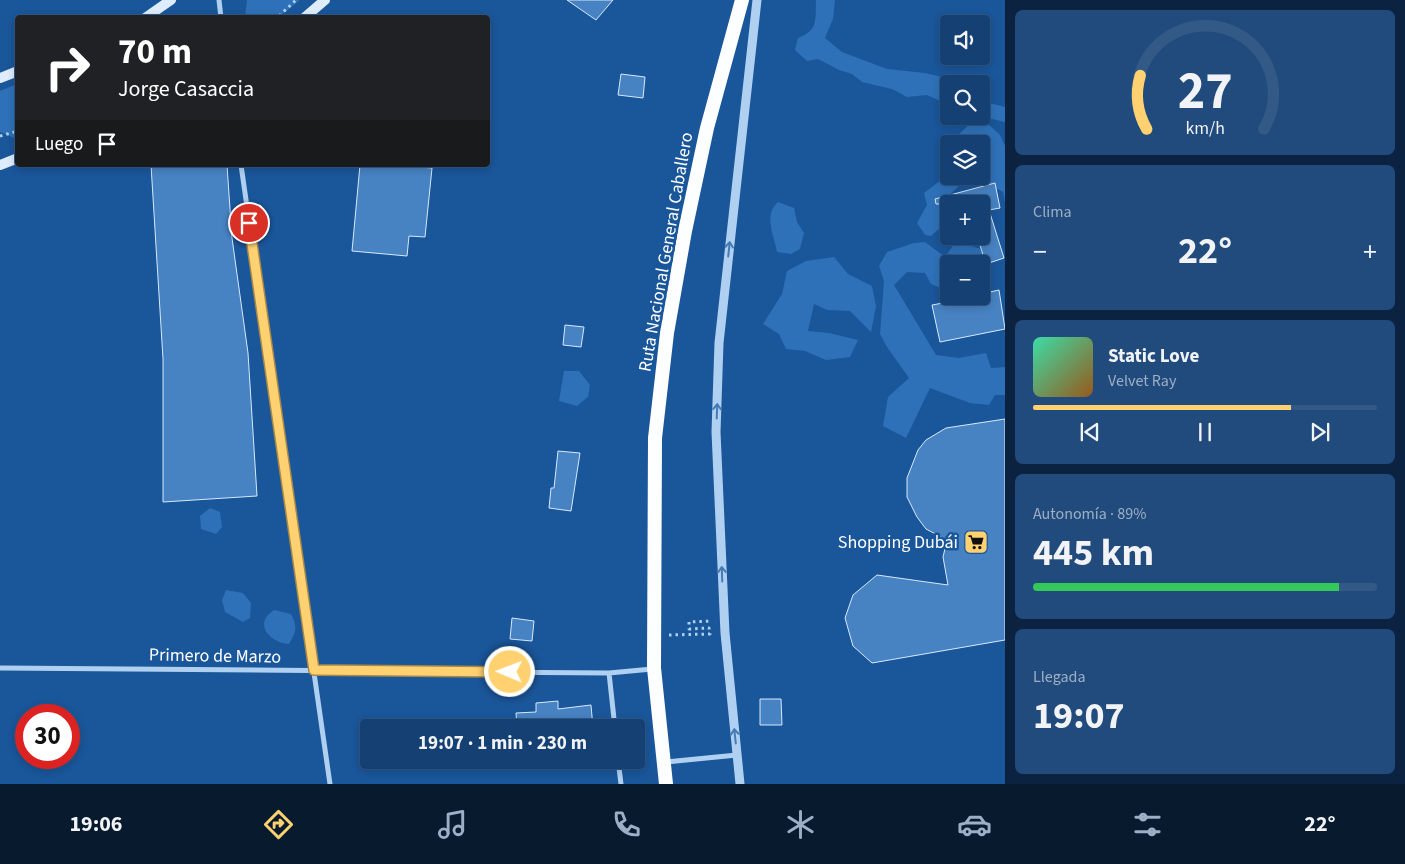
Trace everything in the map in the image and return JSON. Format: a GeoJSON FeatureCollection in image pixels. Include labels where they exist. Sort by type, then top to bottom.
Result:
{"type":"FeatureCollection","features":[{"type":"Feature","properties":{"kind":"highway","name":"Ruta Nacional General Caballero"},"geometry":{"type":"LineString","coordinates":[[666,784],[654,668],[656,438],[667,333],[685,231],[707,128],[742,0]]}},
{"type":"Feature","properties":{"kind":"main road"},"geometry":{"type":"LineString","coordinates":[[149,15],[171,0]]}},
{"type":"Feature","properties":{"kind":"main road"},"geometry":{"type":"LineString","coordinates":[[308,15],[325,0]]}},
{"type":"Feature","properties":{"kind":"main road"},"geometry":{"type":"LineString","coordinates":[[0,78],[15,72]]}},
{"type":"Feature","properties":{"kind":"main road"},"geometry":{"type":"LineString","coordinates":[[2,163],[15,159]]}},
{"type":"Feature","properties":{"kind":"street"},"geometry":{"type":"LineString","coordinates":[[219,0],[221,15]]}},
{"type":"Feature","properties":{"kind":"street"},"geometry":{"type":"LineString","coordinates":[[740,784],[725,633],[716,432],[719,343],[757,0]]}},
{"type":"Feature","properties":{"kind":"street"},"geometry":{"type":"LineString","coordinates":[[241,167],[330,784]]}},
{"type":"Feature","properties":{"kind":"street","name":"Primero de Marzo"},"geometry":{"type":"LineString","coordinates":[[0,668],[609,673],[654,668]]}},
{"type":"Feature","properties":{"kind":"street"},"geometry":{"type":"LineString","coordinates":[[609,673],[614,719]]}},
{"type":"Feature","properties":{"kind":"street"},"geometry":{"type":"LineString","coordinates":[[663,762],[737,755]]}},
{"type":"Feature","properties":{"kind":"street"},"geometry":{"type":"LineString","coordinates":[[619,769],[621,784]]}},
{"type":"Feature","properties":{"kind":"path"},"geometry":{"type":"LineString","coordinates":[[280,15],[296,0]]}},
{"type":"Feature","properties":{"kind":"path"},"geometry":{"type":"LineString","coordinates":[[0,136],[15,132]]}},
{"type":"Feature","properties":{"kind":"path"},"geometry":{"type":"LineString","coordinates":[[654,636],[710,634],[710,628],[689,629],[689,622],[714,621],[715,633],[725,633]]}},
{"type":"Feature","properties":{"kind":"shaded area"},"geometry":{"type":"Polygon","coordinates":[[[247,0],[300,0],[281,15],[245,15],[247,0]]]}},
{"type":"Feature","properties":{"kind":"shaded area"},"geometry":{"type":"Polygon","coordinates":[[[816,0],[835,0],[833,19],[825,38],[842,52],[887,69],[940,77],[940,101],[927,95],[907,97],[892,89],[862,82],[852,74],[839,70],[818,59],[807,61],[795,50],[798,38],[810,32],[815,19],[816,0]]]}},
{"type":"Feature","properties":{"kind":"shaded area"},"geometry":{"type":"Polygon","coordinates":[[[15,85],[15,138],[0,132],[0,91],[15,85]]]}},
{"type":"Feature","properties":{"kind":"shaded area"},"geometry":{"type":"Polygon","coordinates":[[[990,103],[1005,107],[1005,122],[990,119],[990,103]]]}},
{"type":"Feature","properties":{"kind":"shaded area"},"geometry":{"type":"Polygon","coordinates":[[[969,125],[989,125],[1000,135],[1005,146],[1005,202],[1003,192],[990,185],[990,135],[959,134],[969,125]]]}},
{"type":"Feature","properties":{"kind":"shaded area"},"geometry":{"type":"Polygon","coordinates":[[[940,181],[940,185],[960,185],[949,195],[940,195],[940,228],[931,236],[925,235],[917,223],[927,205],[924,193],[940,181]]]}},
{"type":"Feature","properties":{"kind":"shaded area"},"geometry":{"type":"Polygon","coordinates":[[[778,202],[794,208],[797,222],[804,233],[800,249],[791,254],[777,252],[772,232],[771,213],[778,202]]]}},
{"type":"Feature","properties":{"kind":"shaded area"},"geometry":{"type":"Polygon","coordinates":[[[925,242],[942,255],[940,255],[940,288],[931,284],[925,273],[907,272],[894,285],[936,355],[959,358],[986,353],[991,368],[1005,367],[1005,395],[995,395],[989,405],[970,403],[930,388],[906,438],[883,426],[888,397],[909,378],[880,334],[884,281],[879,266],[887,252],[914,243],[925,242]]]}},
{"type":"Feature","properties":{"kind":"shaded area"},"geometry":{"type":"Polygon","coordinates":[[[953,245],[968,245],[981,249],[983,255],[946,255],[953,245]]]}},
{"type":"Feature","properties":{"kind":"shaded area"},"geometry":{"type":"Polygon","coordinates":[[[834,257],[848,274],[872,286],[876,306],[871,332],[850,311],[827,310],[814,304],[808,331],[829,333],[858,340],[850,357],[826,360],[805,351],[786,349],[779,334],[763,324],[782,294],[787,271],[806,261],[834,257]]]}},
{"type":"Feature","properties":{"kind":"shaded area"},"geometry":{"type":"Polygon","coordinates":[[[564,371],[579,371],[590,385],[588,397],[577,406],[559,401],[564,371]]]}},
{"type":"Feature","properties":{"kind":"shaded area"},"geometry":{"type":"Polygon","coordinates":[[[210,508],[220,512],[222,527],[216,534],[201,529],[200,516],[210,508]]]}},
{"type":"Feature","properties":{"kind":"shaded area"},"geometry":{"type":"Polygon","coordinates":[[[226,590],[243,593],[251,603],[250,618],[243,622],[225,612],[222,600],[226,590]]]}},
{"type":"Feature","properties":{"kind":"shaded area"},"geometry":{"type":"Polygon","coordinates":[[[274,610],[291,614],[295,622],[295,629],[289,644],[275,640],[266,631],[265,621],[274,610]]]}},
{"type":"Feature","properties":{"kind":"building"},"geometry":{"type":"Polygon","coordinates":[[[567,0],[613,0],[596,20],[567,0]]]}},
{"type":"Feature","properties":{"kind":"building"},"geometry":{"type":"Polygon","coordinates":[[[621,74],[645,77],[643,98],[618,95],[621,74]]]}},
{"type":"Feature","properties":{"kind":"building"},"geometry":{"type":"Polygon","coordinates":[[[151,167],[227,167],[232,238],[248,353],[257,496],[163,502],[163,359],[151,167]]]}},
{"type":"Feature","properties":{"kind":"building"},"geometry":{"type":"Polygon","coordinates":[[[360,167],[432,168],[425,237],[409,236],[407,256],[352,251],[360,167]]]}},
{"type":"Feature","properties":{"kind":"building"},"geometry":{"type":"Polygon","coordinates":[[[995,183],[1000,208],[990,210],[990,195],[950,195],[990,185],[995,183]]]}},
{"type":"Feature","properties":{"kind":"building"},"geometry":{"type":"Polygon","coordinates":[[[940,198],[940,204],[936,204],[935,199],[940,198]]]}},
{"type":"Feature","properties":{"kind":"building"},"geometry":{"type":"Polygon","coordinates":[[[990,213],[1004,258],[990,263],[990,255],[983,255],[980,245],[990,245],[990,213]]]}},
{"type":"Feature","properties":{"kind":"building"},"geometry":{"type":"Polygon","coordinates":[[[999,290],[1005,329],[940,342],[932,305],[990,305],[990,292],[999,290]]]}},
{"type":"Feature","properties":{"kind":"building"},"geometry":{"type":"Polygon","coordinates":[[[565,325],[584,327],[581,347],[563,345],[565,325]]]}},
{"type":"Feature","properties":{"kind":"building","name":"Shopping Dubái"},"geometry":{"type":"Polygon","coordinates":[[[1005,419],[1005,640],[872,663],[853,646],[845,618],[853,595],[877,575],[948,585],[943,557],[947,540],[926,529],[917,517],[907,497],[907,478],[918,450],[926,440],[946,428],[1005,419]]]}},
{"type":"Feature","properties":{"kind":"building"},"geometry":{"type":"Polygon","coordinates":[[[558,451],[580,453],[571,511],[549,508],[551,488],[554,488],[558,451]]]}},
{"type":"Feature","properties":{"kind":"building"},"geometry":{"type":"Polygon","coordinates":[[[512,618],[534,621],[532,641],[510,639],[512,618]]]}},
{"type":"Feature","properties":{"kind":"building"},"geometry":{"type":"Polygon","coordinates":[[[760,699],[781,699],[782,725],[760,725],[760,699]]]}},
{"type":"Feature","properties":{"kind":"building"},"geometry":{"type":"Polygon","coordinates":[[[558,701],[558,709],[591,705],[592,719],[516,719],[516,713],[536,712],[536,703],[558,701]]]}},
{"type":"Feature","properties":{"kind":"place","name":"Shopping Dubái"},"geometry":{"type":"Point","coordinates":[976,542]}},
{"type":"Feature","properties":{"kind":"route"},"geometry":{"type":"LineString","coordinates":[[249,223],[314,670],[510,672]]}}]}
